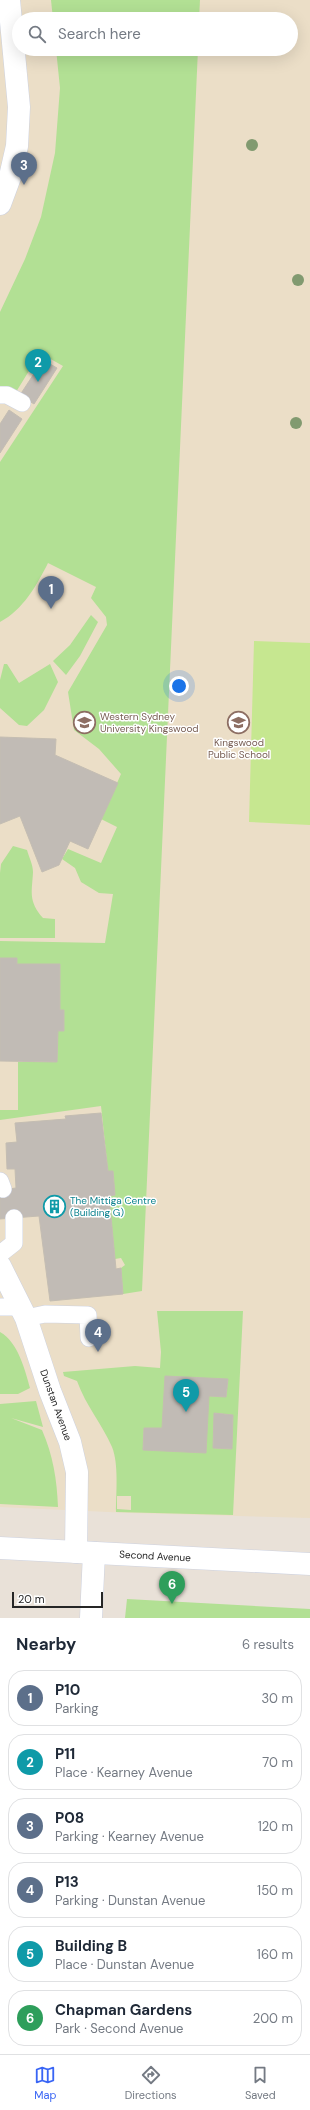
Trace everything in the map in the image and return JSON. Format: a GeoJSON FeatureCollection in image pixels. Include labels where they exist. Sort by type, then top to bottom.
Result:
{"type":"FeatureCollection","features":[{"type":"Feature","properties":{"kind":"street"},"geometry":{"type":"LineString","coordinates":[[9,0],[12,29]]}},
{"type":"Feature","properties":{"kind":"street"},"geometry":{"type":"LineString","coordinates":[[0,204],[10,177],[17,146],[20,107],[15,56]]}},
{"type":"Feature","properties":{"kind":"street","name":"Dunstan Avenue"},"geometry":{"type":"LineString","coordinates":[[0,1266],[16,1311],[70,1442],[77,1472],[91,1618]]}},
{"type":"Feature","properties":{"kind":"street","name":"Second Avenue"},"geometry":{"type":"LineString","coordinates":[[0,1548],[310,1564]]}},
{"type":"Feature","properties":{"kind":"lane"},"geometry":{"type":"LineString","coordinates":[[0,395],[7,395],[21,406]]}},
{"type":"Feature","properties":{"kind":"lane"},"geometry":{"type":"LineString","coordinates":[[0,1254],[14,1243],[14,1218]]}},
{"type":"Feature","properties":{"kind":"lane"},"geometry":{"type":"LineString","coordinates":[[16,1311],[45,1314],[88,1315],[90,1338]]}},
{"type":"Feature","properties":{"kind":"shaded area"},"geometry":{"type":"Polygon","coordinates":[[[0,0],[310,0],[310,1518],[130,1513],[0,1507],[0,0]]]}},
{"type":"Feature","properties":{"kind":"green space"},"geometry":{"type":"Polygon","coordinates":[[[51,0],[200,0],[199,12],[52,12],[51,0]]]}},
{"type":"Feature","properties":{"kind":"green space"},"geometry":{"type":"Polygon","coordinates":[[[57,56],[198,56],[142,1291],[123,1294],[121,1268],[125,1265],[121,1258],[115,1259],[109,1196],[115,1195],[113,1171],[108,1171],[101,1106],[0,1120],[0,1110],[18,1110],[18,1062],[57,1062],[58,1031],[64,1030],[64,1010],[60,1010],[60,964],[17,964],[17,958],[0,958],[0,941],[105,943],[113,894],[99,893],[81,882],[75,868],[62,859],[68,849],[101,863],[117,827],[101,819],[121,774],[99,749],[74,730],[68,692],[107,625],[106,617],[91,598],[96,587],[48,563],[34,588],[22,604],[16,611],[0,622],[0,462],[63,366],[40,353],[16,392],[0,390],[0,312],[25,259],[41,217],[55,153],[60,88],[57,56]]]}},
{"type":"Feature","properties":{"kind":"green space"},"geometry":{"type":"Polygon","coordinates":[[[91,615],[98,622],[80,656],[66,675],[53,661],[70,645],[91,615]]]}},
{"type":"Feature","properties":{"kind":"green space"},"geometry":{"type":"Polygon","coordinates":[[[254,641],[310,643],[310,825],[249,822],[254,641]]]}},
{"type":"Feature","properties":{"kind":"green space"},"geometry":{"type":"Polygon","coordinates":[[[4,664],[7,664],[19,683],[50,664],[58,682],[44,710],[27,726],[19,725],[0,708],[0,680],[4,664]]]}},
{"type":"Feature","properties":{"kind":"green space"},"geometry":{"type":"Polygon","coordinates":[[[13,846],[27,850],[33,869],[33,901],[38,912],[43,918],[55,919],[55,938],[0,938],[1,864],[13,846]]]}},
{"type":"Feature","properties":{"kind":"green space"},"geometry":{"type":"Polygon","coordinates":[[[157,1311],[243,1311],[233,1515],[116,1512],[116,1462],[112,1447],[104,1430],[85,1399],[77,1381],[64,1376],[63,1372],[135,1366],[160,1368],[161,1352],[157,1311]],[[228,1380],[162,1428],[144,1428],[143,1450],[209,1396],[226,1397],[228,1380]],[[215,1413],[213,1448],[231,1449],[233,1415],[215,1413]],[[117,1496],[117,1509],[131,1510],[131,1496],[117,1496]]]}},
{"type":"Feature","properties":{"kind":"green space"},"geometry":{"type":"Polygon","coordinates":[[[0,1332],[12,1342],[16,1349],[28,1381],[30,1388],[18,1394],[0,1394],[0,1332]]]}},
{"type":"Feature","properties":{"kind":"green space"},"geometry":{"type":"Polygon","coordinates":[[[36,1401],[43,1427],[11,1418],[42,1430],[54,1468],[58,1507],[0,1504],[0,1404],[36,1401]]]}},
{"type":"Feature","properties":{"kind":"green space"},"geometry":{"type":"Polygon","coordinates":[[[127,1599],[310,1609],[310,1618],[125,1618],[127,1599]]]}},
{"type":"Feature","properties":{"kind":"building"},"geometry":{"type":"Polygon","coordinates":[[[43,360],[57,368],[34,404],[20,395],[43,360]]]}},
{"type":"Feature","properties":{"kind":"building"},"geometry":{"type":"Polygon","coordinates":[[[9,410],[22,419],[0,453],[0,424],[9,410]]]}},
{"type":"Feature","properties":{"kind":"building"},"geometry":{"type":"Polygon","coordinates":[[[0,737],[56,739],[55,755],[118,783],[88,849],[70,841],[59,865],[42,872],[20,816],[0,824],[0,737]]]}},
{"type":"Feature","properties":{"kind":"building"},"geometry":{"type":"Polygon","coordinates":[[[0,958],[17,958],[17,964],[60,964],[60,1010],[64,1010],[64,1031],[58,1031],[57,1062],[0,1061],[0,958]]]}},
{"type":"Feature","properties":{"kind":"building","name":"The Mittiga Centre (Building G)"},"geometry":{"type":"Polygon","coordinates":[[[101,1113],[108,1171],[113,1171],[115,1195],[109,1196],[116,1269],[121,1268],[123,1294],[50,1301],[39,1216],[0,1219],[0,1190],[16,1188],[15,1169],[7,1169],[6,1143],[17,1142],[15,1123],[66,1119],[65,1116],[101,1113]]]}},
{"type":"Feature","properties":{"kind":"building"},"geometry":{"type":"Polygon","coordinates":[[[165,1376],[228,1379],[226,1397],[209,1396],[206,1453],[143,1450],[144,1428],[162,1428],[165,1376]]]}},
{"type":"Feature","properties":{"kind":"building"},"geometry":{"type":"Polygon","coordinates":[[[214,1413],[233,1415],[232,1449],[213,1448],[214,1413]]]}},
{"type":"Feature","properties":{"kind":"place","name":"P08"},"geometry":{"type":"Point","coordinates":[24,185]}},
{"type":"Feature","properties":{"kind":"place","name":"P11"},"geometry":{"type":"Point","coordinates":[38,382]}},
{"type":"Feature","properties":{"kind":"place","name":"P10"},"geometry":{"type":"Point","coordinates":[51,609]}},
{"type":"Feature","properties":{"kind":"place","name":"Western Sydney University Kingswood"},"geometry":{"type":"Point","coordinates":[84,722]}},
{"type":"Feature","properties":{"kind":"place","name":"Kingswood Public School"},"geometry":{"type":"Point","coordinates":[239,722]}},
{"type":"Feature","properties":{"kind":"place","name":"The Mittiga Centre (Building G)"},"geometry":{"type":"Point","coordinates":[55,1206]}},
{"type":"Feature","properties":{"kind":"place","name":"P13"},"geometry":{"type":"Point","coordinates":[98,1352]}},
{"type":"Feature","properties":{"kind":"place","name":"Building B"},"geometry":{"type":"Point","coordinates":[186,1412]}},
{"type":"Feature","properties":{"kind":"place","name":"Chapman Gardens"},"geometry":{"type":"Point","coordinates":[172,1604]}}]}
